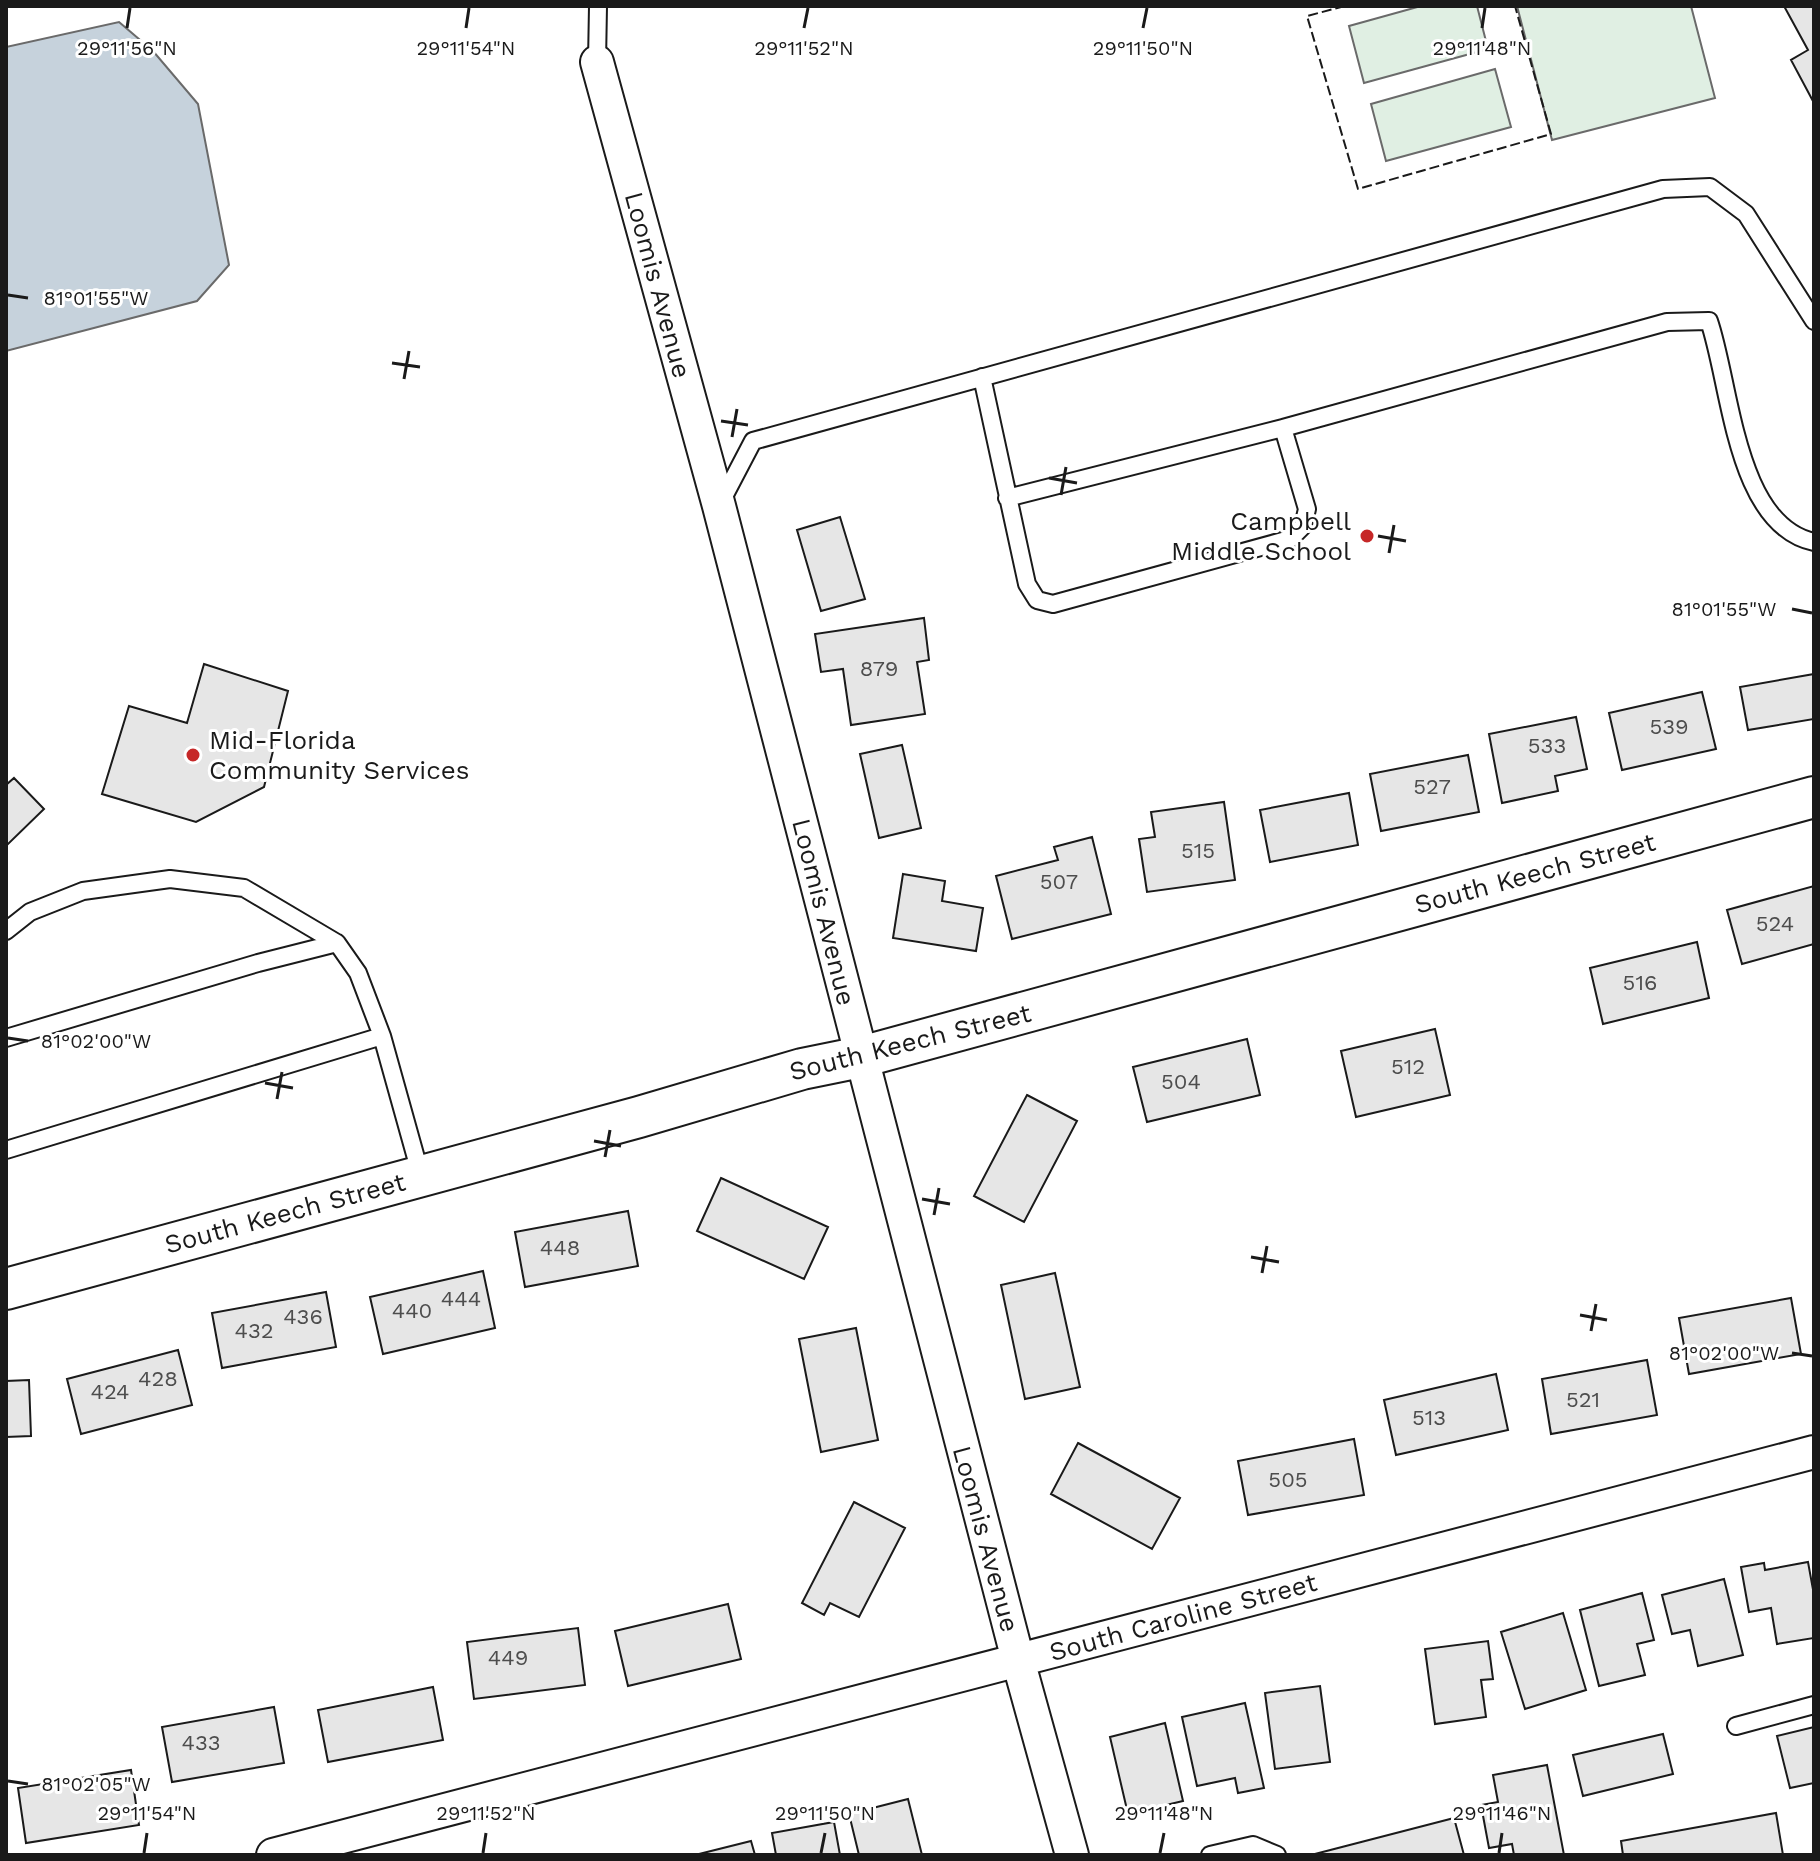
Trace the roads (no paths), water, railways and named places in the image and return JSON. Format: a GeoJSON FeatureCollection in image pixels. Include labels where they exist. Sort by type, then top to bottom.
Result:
{"type":"FeatureCollection","features":[{"type":"Feature","properties":{"kind":"street","name":"Loomis Avenue"},"geometry":{"type":"LineString","coordinates":[[597,62],[719,506],[1018,1660],[1072,1855]]}},
{"type":"Feature","properties":{"kind":"street","name":"South Keech Street"},"geometry":{"type":"LineString","coordinates":[[6,1289],[802,1069],[861,1057],[1814,797]]}},
{"type":"Feature","properties":{"kind":"street","name":"South Caroline Street"},"geometry":{"type":"LineString","coordinates":[[273,1855],[1814,1452]]}},
{"type":"Feature","properties":{"kind":"lane"},"geometry":{"type":"LineString","coordinates":[[597,62],[598,6]]}},
{"type":"Feature","properties":{"kind":"lane"},"geometry":{"type":"LineString","coordinates":[[719,506],[753,441],[1663,189],[1710,187],[1746,214],[1814,321]]}},
{"type":"Feature","properties":{"kind":"lane"},"geometry":{"type":"LineString","coordinates":[[1007,498],[1283,428],[1667,322],[1699,319],[1709,321],[1744,462],[1759,496],[1775,521],[1790,534],[1814,542]]}},
{"type":"Feature","properties":{"kind":"lane"},"geometry":{"type":"LineString","coordinates":[[982,377],[1027,584],[1037,600],[1053,604],[1290,539],[1303,526],[1307,509],[1283,428]]}},
{"type":"Feature","properties":{"kind":"lane"},"geometry":{"type":"LineString","coordinates":[[6,931],[30,912],[83,891],[170,879],[244,888],[337,943],[358,973],[382,1036],[421,1176]]}},
{"type":"Feature","properties":{"kind":"lane"},"geometry":{"type":"LineString","coordinates":[[6,1038],[258,963],[337,943]]}},
{"type":"Feature","properties":{"kind":"lane"},"geometry":{"type":"LineString","coordinates":[[6,1150],[382,1036]]}},
{"type":"Feature","properties":{"kind":"lane"},"geometry":{"type":"LineString","coordinates":[[1736,1726],[1814,1705]]}},
{"type":"Feature","properties":{"kind":"lane"},"geometry":{"type":"LineString","coordinates":[[1210,1855],[1253,1845],[1277,1855]]}},
{"type":"Feature","properties":{"kind":"place","name":"Campbell Middle School"},"geometry":{"type":"Point","coordinates":[1367,536]}},
{"type":"Feature","properties":{"kind":"place","name":"Mid-Florida Community Services"},"geometry":{"type":"Point","coordinates":[193,755]}}]}
